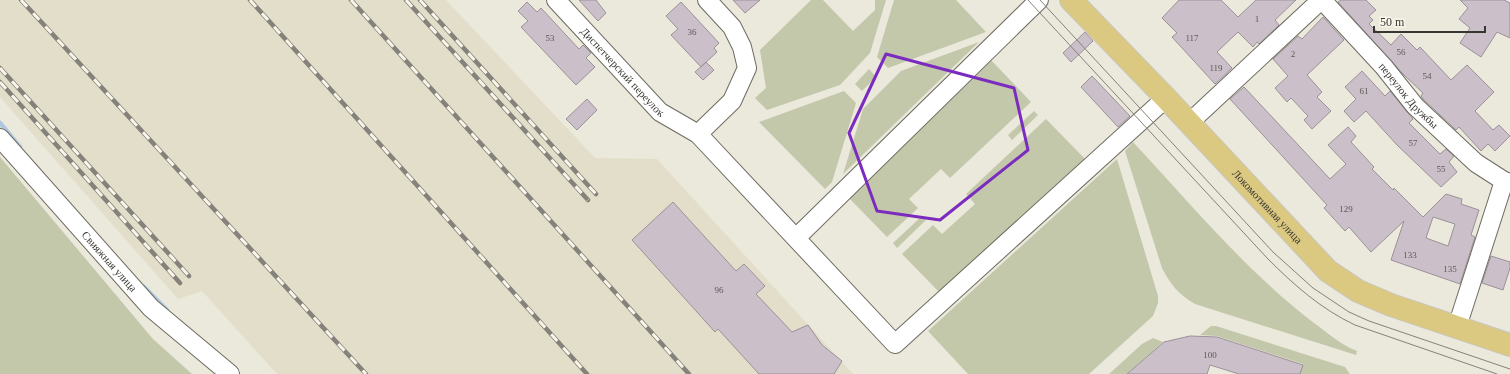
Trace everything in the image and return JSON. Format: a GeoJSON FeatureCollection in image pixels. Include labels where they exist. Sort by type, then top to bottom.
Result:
{"type":"FeatureCollection","features":[{"type":"Feature","properties":{"kind":"main road","name":"Локомотивная улица"},"geometry":{"type":"LineString","coordinates":[[1071,0],[1166,98],[1328,271],[1358,291],[1391,305],[1510,345]]}},
{"type":"Feature","properties":{"kind":"street","name":"Диспетчерский переулок"},"geometry":{"type":"LineString","coordinates":[[556,0],[660,112],[698,134],[895,344],[1166,98]]}},
{"type":"Feature","properties":{"kind":"street"},"geometry":{"type":"LineString","coordinates":[[698,134],[732,101],[747,68],[742,47],[732,27],[707,0]]}},
{"type":"Feature","properties":{"kind":"street"},"geometry":{"type":"LineString","coordinates":[[796,238],[1039,0]]}},
{"type":"Feature","properties":{"kind":"street","name":"переулок Дружбы"},"geometry":{"type":"LineString","coordinates":[[1189,123],[1321,0],[1384,67],[1415,106],[1476,162],[1507,182],[1457,327]]}},
{"type":"Feature","properties":{"kind":"street","name":"Свияжная улица"},"geometry":{"type":"LineString","coordinates":[[0,138],[151,308],[230,374]]}},
{"type":"Feature","properties":{"kind":"highlighted area"},"geometry":{"type":"Polygon","coordinates":[[[886,54],[1014,88],[1028,150],[940,220],[877,211],[849,133],[886,54]]]}},
{"type":"Feature","properties":{"kind":"shaded area"},"geometry":{"type":"Polygon","coordinates":[[[0,0],[446,0],[595,158],[657,159],[853,374],[277,374],[202,291],[178,299],[0,97],[0,0]]]}},
{"type":"Feature","properties":{"kind":"green space"},"geometry":{"type":"Polygon","coordinates":[[[811,0],[823,0],[853,31],[875,10],[875,0],[886,0],[870,53],[840,85],[767,110],[755,98],[766,88],[760,50],[811,0]]]}},
{"type":"Feature","properties":{"kind":"green space"},"geometry":{"type":"Polygon","coordinates":[[[894,0],[956,0],[986,32],[888,68],[877,57],[894,0]]]}},
{"type":"Feature","properties":{"kind":"green space"},"geometry":{"type":"Polygon","coordinates":[[[979,42],[843,174],[863,109],[901,71],[979,42]]]}},
{"type":"Feature","properties":{"kind":"green space"},"geometry":{"type":"Polygon","coordinates":[[[990,59],[1031,102],[950,178],[941,169],[909,199],[918,208],[887,237],[849,198],[990,59]]]}},
{"type":"Feature","properties":{"kind":"green space"},"geometry":{"type":"Polygon","coordinates":[[[869,69],[876,77],[862,91],[855,84],[869,69]]]}},
{"type":"Feature","properties":{"kind":"green space"},"geometry":{"type":"Polygon","coordinates":[[[844,91],[856,103],[832,182],[825,189],[759,122],[844,91]]]}},
{"type":"Feature","properties":{"kind":"green space"},"geometry":{"type":"Polygon","coordinates":[[[1034,111],[1038,115],[1012,140],[1008,135],[1034,111]]]}},
{"type":"Feature","properties":{"kind":"green space"},"geometry":{"type":"Polygon","coordinates":[[[1046,119],[1088,162],[941,294],[902,254],[933,225],[942,234],[975,204],[966,194],[1046,119]]]}},
{"type":"Feature","properties":{"kind":"green space"},"geometry":{"type":"Polygon","coordinates":[[[1133,142],[1265,282],[1314,323],[1340,342],[1357,351],[1356,355],[1195,304],[1180,293],[1168,279],[1162,268],[1125,151],[1133,142]]]}},
{"type":"Feature","properties":{"kind":"green space"},"geometry":{"type":"Polygon","coordinates":[[[0,157],[153,339],[192,374],[0,374],[0,157]]]}},
{"type":"Feature","properties":{"kind":"green space"},"geometry":{"type":"Polygon","coordinates":[[[1117,159],[1158,296],[1158,303],[1153,316],[1089,374],[968,374],[928,331],[1117,159]]]}},
{"type":"Feature","properties":{"kind":"green space"},"geometry":{"type":"Polygon","coordinates":[[[922,216],[926,220],[897,248],[893,243],[922,216]]]}},
{"type":"Feature","properties":{"kind":"green space"},"geometry":{"type":"Polygon","coordinates":[[[1211,326],[1216,326],[1345,367],[1350,374],[1300,374],[1303,364],[1217,336],[1200,335],[1211,326]]]}},
{"type":"Feature","properties":{"kind":"green space"},"geometry":{"type":"Polygon","coordinates":[[[1153,338],[1163,342],[1127,374],[1109,374],[1142,344],[1153,338]]]}},
{"type":"Feature","properties":{"kind":"building"},"geometry":{"type":"Polygon","coordinates":[[[579,0],[596,0],[606,13],[598,21],[579,0]]]}},
{"type":"Feature","properties":{"kind":"building"},"geometry":{"type":"Polygon","coordinates":[[[733,0],[760,0],[745,13],[733,0]]]}},
{"type":"Feature","properties":{"kind":"building"},"geometry":{"type":"Polygon","coordinates":[[[1179,0],[1221,0],[1238,17],[1256,0],[1296,0],[1275,20],[1279,25],[1259,44],[1257,42],[1253,47],[1238,32],[1217,52],[1232,68],[1215,84],[1172,37],[1177,33],[1162,18],[1179,0]]]}},
{"type":"Feature","properties":{"kind":"building"},"geometry":{"type":"Polygon","coordinates":[[[1341,0],[1366,0],[1376,10],[1369,16],[1373,20],[1369,24],[1391,45],[1401,34],[1417,50],[1420,47],[1451,80],[1467,65],[1494,92],[1475,111],[1493,130],[1499,125],[1510,136],[1495,151],[1488,144],[1481,151],[1459,127],[1456,130],[1423,99],[1421,96],[1423,93],[1403,74],[1338,2],[1341,0]]]}},
{"type":"Feature","properties":{"kind":"building"},"geometry":{"type":"Polygon","coordinates":[[[1460,0],[1504,0],[1510,3],[1510,38],[1497,32],[1481,57],[1460,43],[1470,28],[1459,19],[1468,8],[1460,0]]]}},
{"type":"Feature","properties":{"kind":"building"},"geometry":{"type":"Polygon","coordinates":[[[527,2],[537,12],[541,8],[579,49],[583,45],[591,53],[586,58],[595,67],[576,85],[521,27],[528,21],[518,11],[527,2]]]}},
{"type":"Feature","properties":{"kind":"building"},"geometry":{"type":"Polygon","coordinates":[[[681,2],[719,43],[714,48],[717,52],[701,67],[671,35],[678,29],[666,16],[681,2]]]}},
{"type":"Feature","properties":{"kind":"building"},"geometry":{"type":"Polygon","coordinates":[[[1323,17],[1344,40],[1307,75],[1322,92],[1317,97],[1331,111],[1312,129],[1304,120],[1308,116],[1291,98],[1287,102],[1275,88],[1288,76],[1273,59],[1298,36],[1302,39],[1323,17]]]}},
{"type":"Feature","properties":{"kind":"building"},"geometry":{"type":"Polygon","coordinates":[[[1085,32],[1093,41],[1071,62],[1063,53],[1085,32]]]}},
{"type":"Feature","properties":{"kind":"building"},"geometry":{"type":"Polygon","coordinates":[[[706,62],[714,70],[703,80],[695,72],[706,62]]]}},
{"type":"Feature","properties":{"kind":"building"},"geometry":{"type":"Polygon","coordinates":[[[1362,71],[1385,96],[1390,91],[1413,119],[1409,123],[1440,154],[1446,149],[1454,156],[1449,162],[1457,172],[1441,187],[1397,145],[1366,111],[1354,122],[1344,111],[1356,99],[1345,87],[1362,71]]]}},
{"type":"Feature","properties":{"kind":"building"},"geometry":{"type":"Polygon","coordinates":[[[1092,76],[1130,116],[1118,127],[1081,87],[1092,76]]]}},
{"type":"Feature","properties":{"kind":"building"},"geometry":{"type":"Polygon","coordinates":[[[1244,87],[1330,179],[1346,164],[1328,145],[1348,127],[1356,136],[1351,142],[1374,167],[1372,169],[1393,190],[1394,188],[1423,217],[1446,194],[1462,199],[1461,204],[1479,210],[1471,235],[1475,237],[1460,284],[1391,260],[1404,221],[1371,252],[1349,227],[1345,231],[1324,208],[1327,205],[1230,99],[1244,87]],[[1433,217],[1426,238],[1448,246],[1455,224],[1433,217]]]}},
{"type":"Feature","properties":{"kind":"building"},"geometry":{"type":"Polygon","coordinates":[[[587,99],[597,110],[577,130],[566,119],[587,99]]]}},
{"type":"Feature","properties":{"kind":"building"},"geometry":{"type":"Polygon","coordinates":[[[673,202],[736,271],[744,264],[765,286],[756,294],[792,332],[808,325],[822,345],[842,361],[834,374],[759,374],[718,329],[715,332],[632,240],[673,202]]]}},
{"type":"Feature","properties":{"kind":"building"},"geometry":{"type":"Polygon","coordinates":[[[1491,256],[1510,262],[1510,268],[1503,290],[1482,283],[1491,256]]]}},
{"type":"Feature","properties":{"kind":"building"},"geometry":{"type":"Polygon","coordinates":[[[1190,336],[1217,337],[1303,365],[1300,374],[1239,374],[1210,365],[1207,374],[1127,374],[1164,342],[1190,336]]]}},
{"type":"Feature","properties":{"kind":"waterway"},"geometry":{"type":"LineString","coordinates":[[0,123],[20,147]]}},
{"type":"Feature","properties":{"kind":"waterway"},"geometry":{"type":"LineString","coordinates":[[144,287],[167,310]]}},
{"type":"Feature","properties":{"kind":"tram line"},"geometry":{"type":"LineString","coordinates":[[1028,0],[1268,259],[1308,296],[1331,312],[1355,325],[1497,374]]}},
{"type":"Feature","properties":{"kind":"tram line"},"geometry":{"type":"LineString","coordinates":[[1040,0],[1273,252],[1313,288],[1349,312],[1369,321],[1510,369]]}},
{"type":"Feature","properties":{"kind":"railway"},"geometry":{"type":"LineString","coordinates":[[21,0],[366,374]]}},
{"type":"Feature","properties":{"kind":"railway"},"geometry":{"type":"LineString","coordinates":[[250,0],[587,374]]}},
{"type":"Feature","properties":{"kind":"railway"},"geometry":{"type":"LineString","coordinates":[[351,0],[689,374]]}},
{"type":"Feature","properties":{"kind":"railway"},"geometry":{"type":"LineString","coordinates":[[406,0],[588,200]]}},
{"type":"Feature","properties":{"kind":"railway"},"geometry":{"type":"LineString","coordinates":[[420,0],[596,194]]}},
{"type":"Feature","properties":{"kind":"railway"},"geometry":{"type":"LineString","coordinates":[[0,68],[189,276]]}},
{"type":"Feature","properties":{"kind":"railway"},"geometry":{"type":"LineString","coordinates":[[0,82],[180,283]]}}]}
